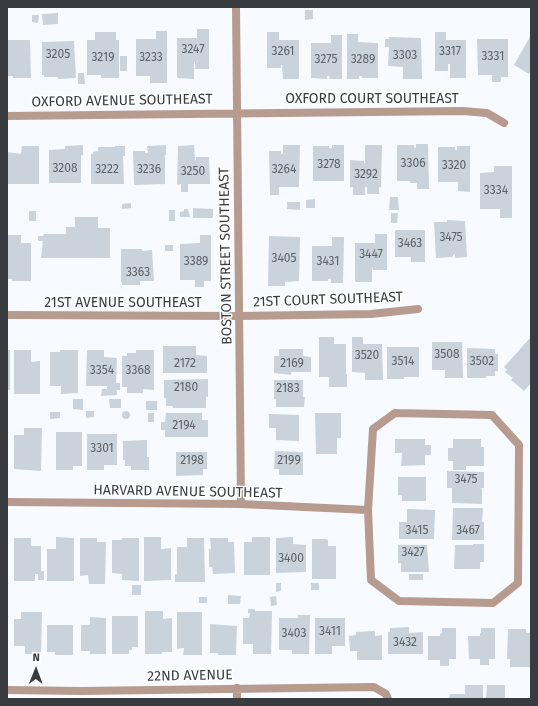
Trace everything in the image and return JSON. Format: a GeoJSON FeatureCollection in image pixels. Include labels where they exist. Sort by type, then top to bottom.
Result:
{"type":"FeatureCollection","features":[{"type":"Feature","properties":{"kind":"street","name":"BOSTON STREET SOUTHEAST"},"geometry":{"type":"LineString","coordinates":[[236,7],[241,504]]}},
{"type":"Feature","properties":{"kind":"street","name":"OXFORD COURT SOUTHEAST"},"geometry":{"type":"LineString","coordinates":[[237,113],[463,111],[487,113],[504,123]]}},
{"type":"Feature","properties":{"kind":"street","name":"OXFORD AVENUE SOUTHEAST"},"geometry":{"type":"LineString","coordinates":[[7,116],[237,113]]}},
{"type":"Feature","properties":{"kind":"street","name":"21ST COURT SOUTHEAST"},"geometry":{"type":"LineString","coordinates":[[239,316],[371,314],[418,309]]}},
{"type":"Feature","properties":{"kind":"street","name":"21ST AVENUE SOUTHEAST"},"geometry":{"type":"LineString","coordinates":[[7,315],[239,316]]}},
{"type":"Feature","properties":{"kind":"street"},"geometry":{"type":"LineString","coordinates":[[395,414],[492,415],[519,445],[518,583],[493,603],[399,601],[370,580],[368,510],[373,429],[395,414]]}},
{"type":"Feature","properties":{"kind":"street","name":"HARVARD AVENUE SOUTHEAST"},"geometry":{"type":"LineString","coordinates":[[7,502],[241,504],[368,510]]}},
{"type":"Feature","properties":{"kind":"street","name":"22ND AVENUE"},"geometry":{"type":"LineString","coordinates":[[7,690],[81,695],[237,688],[374,687],[386,694],[388,699]]}},
{"type":"Feature","properties":{"kind":"street"},"geometry":{"type":"LineString","coordinates":[[237,688],[237,699]]}},
{"type":"Feature","properties":{"kind":"building"},"geometry":{"type":"Polygon","coordinates":[[[305,10],[313,10],[313,19],[305,20],[305,10]]]}},
{"type":"Feature","properties":{"kind":"building"},"geometry":{"type":"Polygon","coordinates":[[[58,13],[58,24],[43,25],[42,14],[58,13]]]}},
{"type":"Feature","properties":{"kind":"building"},"geometry":{"type":"Polygon","coordinates":[[[32,15],[39,15],[38,23],[32,22],[32,15]]]}},
{"type":"Feature","properties":{"kind":"building"},"geometry":{"type":"Polygon","coordinates":[[[197,29],[209,29],[209,69],[195,69],[194,62],[194,79],[177,78],[177,38],[197,38],[197,29]]]}},
{"type":"Feature","properties":{"kind":"building"},"geometry":{"type":"Polygon","coordinates":[[[156,31],[167,31],[167,83],[150,83],[150,76],[136,76],[136,39],[156,39],[156,31]]]}},
{"type":"Feature","properties":{"kind":"building"},"geometry":{"type":"Polygon","coordinates":[[[95,32],[116,32],[116,40],[119,40],[119,78],[101,78],[101,75],[87,75],[87,40],[95,40],[95,32]]]}},
{"type":"Feature","properties":{"kind":"building"},"geometry":{"type":"Polygon","coordinates":[[[267,32],[279,32],[279,40],[299,40],[299,79],[283,79],[282,65],[281,68],[267,68],[267,32]]]}},
{"type":"Feature","properties":{"kind":"building"},"geometry":{"type":"Polygon","coordinates":[[[435,32],[446,32],[446,40],[466,40],[466,78],[450,78],[450,64],[448,64],[448,71],[435,71],[435,32]]]}},
{"type":"Feature","properties":{"kind":"building"},"geometry":{"type":"Polygon","coordinates":[[[347,34],[358,34],[358,42],[378,43],[378,78],[362,78],[362,76],[359,76],[359,79],[347,79],[347,34]]]}},
{"type":"Feature","properties":{"kind":"building"},"geometry":{"type":"Polygon","coordinates":[[[331,35],[342,35],[342,79],[329,79],[330,76],[327,76],[327,79],[311,78],[311,43],[331,43],[331,35]]]}},
{"type":"Feature","properties":{"kind":"building"},"geometry":{"type":"Polygon","coordinates":[[[531,35],[531,70],[529,74],[514,65],[531,35]]]}},
{"type":"Feature","properties":{"kind":"building"},"geometry":{"type":"Polygon","coordinates":[[[389,37],[421,38],[422,79],[403,79],[403,67],[388,66],[389,47],[385,47],[385,39],[389,39],[389,37]]]}},
{"type":"Feature","properties":{"kind":"building"},"geometry":{"type":"Polygon","coordinates":[[[477,39],[508,39],[508,77],[501,77],[501,82],[492,82],[492,75],[478,75],[477,39]]]}},
{"type":"Feature","properties":{"kind":"building"},"geometry":{"type":"Polygon","coordinates":[[[7,40],[30,40],[31,78],[13,78],[13,76],[7,76],[7,40]]]}},
{"type":"Feature","properties":{"kind":"building"},"geometry":{"type":"Polygon","coordinates":[[[74,41],[76,78],[58,79],[58,77],[44,77],[44,75],[42,75],[42,42],[74,41]]]}},
{"type":"Feature","properties":{"kind":"building"},"geometry":{"type":"Polygon","coordinates":[[[120,56],[127,56],[127,71],[120,71],[120,56]]]}},
{"type":"Feature","properties":{"kind":"building"},"geometry":{"type":"Polygon","coordinates":[[[78,73],[84,73],[85,84],[78,84],[78,73]]]}},
{"type":"Feature","properties":{"kind":"building"},"geometry":{"type":"Polygon","coordinates":[[[416,144],[428,144],[429,189],[417,189],[417,183],[410,183],[410,181],[397,181],[397,145],[414,145],[414,148],[416,148],[416,144]]]}},
{"type":"Feature","properties":{"kind":"building"},"geometry":{"type":"Polygon","coordinates":[[[83,145],[83,155],[81,156],[81,183],[49,183],[49,150],[65,149],[65,146],[83,145]]]}},
{"type":"Feature","properties":{"kind":"building"},"geometry":{"type":"Polygon","coordinates":[[[166,145],[165,184],[134,185],[133,151],[145,151],[145,153],[148,153],[147,146],[166,145]]]}},
{"type":"Feature","properties":{"kind":"building"},"geometry":{"type":"Polygon","coordinates":[[[194,145],[195,160],[196,157],[209,157],[210,184],[188,184],[188,192],[181,192],[181,184],[177,185],[178,146],[194,145]]]}},
{"type":"Feature","properties":{"kind":"building"},"geometry":{"type":"Polygon","coordinates":[[[283,145],[300,145],[299,187],[279,187],[279,195],[270,195],[269,151],[281,151],[281,154],[283,154],[283,145]]]}},
{"type":"Feature","properties":{"kind":"building"},"geometry":{"type":"Polygon","coordinates":[[[332,145],[344,145],[344,181],[313,181],[313,146],[329,146],[329,148],[332,148],[332,145]]]}},
{"type":"Feature","properties":{"kind":"building"},"geometry":{"type":"Polygon","coordinates":[[[365,145],[382,145],[381,187],[379,187],[379,194],[367,194],[367,187],[365,187],[365,195],[353,195],[353,187],[350,187],[350,160],[364,161],[365,163],[365,145]]]}},
{"type":"Feature","properties":{"kind":"building"},"geometry":{"type":"Polygon","coordinates":[[[22,146],[39,146],[39,184],[7,184],[7,152],[21,154],[22,146]]]}},
{"type":"Feature","properties":{"kind":"building"},"geometry":{"type":"Polygon","coordinates":[[[125,146],[125,156],[123,156],[124,184],[91,184],[91,154],[98,151],[98,147],[125,146]]]}},
{"type":"Feature","properties":{"kind":"building"},"geometry":{"type":"Polygon","coordinates":[[[457,146],[470,146],[470,192],[458,191],[458,182],[438,182],[438,147],[455,147],[455,150],[457,150],[457,146]]]}},
{"type":"Feature","properties":{"kind":"building"},"geometry":{"type":"Polygon","coordinates":[[[494,166],[512,166],[512,218],[500,218],[500,209],[480,209],[480,173],[494,172],[494,166]]]}},
{"type":"Feature","properties":{"kind":"building"},"geometry":{"type":"Polygon","coordinates":[[[390,197],[398,197],[399,210],[389,210],[390,197]]]}},
{"type":"Feature","properties":{"kind":"building"},"geometry":{"type":"Polygon","coordinates":[[[315,199],[315,208],[306,208],[306,200],[315,199]]]}},
{"type":"Feature","properties":{"kind":"building"},"geometry":{"type":"Polygon","coordinates":[[[287,202],[300,202],[300,210],[287,209],[287,202]]]}},
{"type":"Feature","properties":{"kind":"building"},"geometry":{"type":"Polygon","coordinates":[[[131,203],[131,208],[122,209],[122,204],[131,203]]]}},
{"type":"Feature","properties":{"kind":"building"},"geometry":{"type":"Polygon","coordinates":[[[193,208],[213,209],[213,218],[193,218],[193,208]]]}},
{"type":"Feature","properties":{"kind":"building"},"geometry":{"type":"Polygon","coordinates":[[[184,209],[188,209],[190,217],[180,217],[180,212],[184,211],[184,209]]]}},
{"type":"Feature","properties":{"kind":"building"},"geometry":{"type":"Polygon","coordinates":[[[169,210],[175,210],[175,221],[169,221],[169,210]]]}},
{"type":"Feature","properties":{"kind":"building"},"geometry":{"type":"Polygon","coordinates":[[[29,211],[36,211],[36,221],[29,221],[29,211]]]}},
{"type":"Feature","properties":{"kind":"building"},"geometry":{"type":"Polygon","coordinates":[[[391,213],[398,213],[397,223],[391,223],[391,213]]]}},
{"type":"Feature","properties":{"kind":"building"},"geometry":{"type":"Polygon","coordinates":[[[75,217],[98,217],[98,228],[110,228],[110,258],[41,258],[43,241],[38,241],[38,236],[43,236],[44,234],[66,234],[66,227],[75,227],[75,217]]]}},
{"type":"Feature","properties":{"kind":"building"},"geometry":{"type":"Polygon","coordinates":[[[447,220],[465,221],[467,257],[455,258],[454,254],[452,257],[436,258],[434,222],[447,222],[447,220]]]}},
{"type":"Feature","properties":{"kind":"building"},"geometry":{"type":"Polygon","coordinates":[[[395,230],[425,230],[425,262],[411,262],[411,257],[395,257],[395,230]]]}},
{"type":"Feature","properties":{"kind":"building"},"geometry":{"type":"Polygon","coordinates":[[[375,234],[387,234],[387,270],[373,270],[372,267],[372,282],[355,282],[355,243],[375,243],[375,234]]]}},
{"type":"Feature","properties":{"kind":"building"},"geometry":{"type":"Polygon","coordinates":[[[7,235],[21,235],[21,243],[31,243],[31,281],[12,281],[12,279],[7,279],[7,235]]]}},
{"type":"Feature","properties":{"kind":"building"},"geometry":{"type":"Polygon","coordinates":[[[200,235],[211,235],[211,281],[204,281],[204,287],[195,287],[195,280],[180,280],[180,244],[200,243],[200,235]]]}},
{"type":"Feature","properties":{"kind":"building"},"geometry":{"type":"Polygon","coordinates":[[[269,236],[300,237],[299,281],[285,282],[285,286],[268,286],[269,236]]]}},
{"type":"Feature","properties":{"kind":"building"},"geometry":{"type":"Polygon","coordinates":[[[332,237],[344,237],[343,283],[331,283],[331,279],[328,279],[328,281],[312,281],[312,246],[332,246],[332,237]]]}},
{"type":"Feature","properties":{"kind":"building"},"geometry":{"type":"Polygon","coordinates":[[[165,245],[173,245],[173,251],[165,251],[165,245]]]}},
{"type":"Feature","properties":{"kind":"building"},"geometry":{"type":"Polygon","coordinates":[[[121,249],[142,249],[142,251],[152,250],[154,281],[140,281],[140,285],[122,285],[121,249]]]}},
{"type":"Feature","properties":{"kind":"building"},"geometry":{"type":"Polygon","coordinates":[[[319,337],[334,337],[334,344],[346,344],[347,387],[329,387],[329,377],[319,377],[319,337]]]}},
{"type":"Feature","properties":{"kind":"building"},"geometry":{"type":"Polygon","coordinates":[[[352,337],[363,337],[363,344],[382,344],[383,380],[365,380],[365,373],[352,372],[352,337]]]}},
{"type":"Feature","properties":{"kind":"building"},"geometry":{"type":"Polygon","coordinates":[[[530,338],[531,383],[524,391],[511,380],[513,378],[505,372],[507,370],[504,367],[530,338]]]}},
{"type":"Feature","properties":{"kind":"building"},"geometry":{"type":"Polygon","coordinates":[[[432,342],[462,342],[463,378],[445,378],[445,370],[432,370],[432,342]]]}},
{"type":"Feature","properties":{"kind":"building"},"geometry":{"type":"Polygon","coordinates":[[[163,346],[196,346],[196,355],[207,356],[207,373],[163,373],[163,346]]]}},
{"type":"Feature","properties":{"kind":"building"},"geometry":{"type":"Polygon","coordinates":[[[387,347],[419,347],[419,377],[387,379],[387,347]]]}},
{"type":"Feature","properties":{"kind":"building"},"geometry":{"type":"Polygon","coordinates":[[[467,348],[495,349],[495,354],[498,354],[498,371],[495,371],[495,376],[486,376],[486,378],[467,378],[467,348]]]}},
{"type":"Feature","properties":{"kind":"building"},"geometry":{"type":"Polygon","coordinates":[[[279,349],[303,349],[303,356],[311,357],[311,372],[291,372],[291,375],[274,373],[274,356],[279,356],[279,349]]]}},
{"type":"Feature","properties":{"kind":"building"},"geometry":{"type":"Polygon","coordinates":[[[7,350],[10,350],[10,390],[7,390],[7,350]]]}},
{"type":"Feature","properties":{"kind":"building"},"geometry":{"type":"Polygon","coordinates":[[[14,350],[31,350],[31,362],[40,361],[40,394],[14,394],[14,350]]]}},
{"type":"Feature","properties":{"kind":"building"},"geometry":{"type":"Polygon","coordinates":[[[60,350],[78,350],[78,393],[61,394],[61,386],[50,386],[50,352],[60,352],[60,350]]]}},
{"type":"Feature","properties":{"kind":"building"},"geometry":{"type":"Polygon","coordinates":[[[87,350],[104,350],[104,357],[117,358],[116,383],[120,383],[120,390],[117,390],[117,395],[101,396],[102,389],[107,389],[107,386],[86,386],[87,350]]]}},
{"type":"Feature","properties":{"kind":"building"},"geometry":{"type":"Polygon","coordinates":[[[136,350],[154,350],[154,390],[143,389],[143,393],[127,393],[127,387],[122,387],[122,356],[127,356],[127,353],[136,353],[136,350]]]}},
{"type":"Feature","properties":{"kind":"building"},"geometry":{"type":"Polygon","coordinates":[[[208,379],[208,397],[206,397],[206,408],[173,408],[173,406],[166,406],[166,398],[164,398],[164,380],[208,379]]]}},
{"type":"Feature","properties":{"kind":"building"},"geometry":{"type":"Polygon","coordinates":[[[274,380],[303,380],[303,397],[305,397],[304,407],[276,407],[276,399],[274,399],[274,380]]]}},
{"type":"Feature","properties":{"kind":"building"},"geometry":{"type":"Polygon","coordinates":[[[73,399],[83,399],[83,410],[73,409],[73,399]]]}},
{"type":"Feature","properties":{"kind":"building"},"geometry":{"type":"Polygon","coordinates":[[[109,399],[121,399],[121,408],[110,408],[109,399]]]}},
{"type":"Feature","properties":{"kind":"building"},"geometry":{"type":"Polygon","coordinates":[[[146,401],[157,401],[157,410],[146,410],[146,401]]]}},
{"type":"Feature","properties":{"kind":"building"},"geometry":{"type":"Polygon","coordinates":[[[86,411],[94,411],[94,417],[86,418],[86,411]]]}},
{"type":"Feature","properties":{"kind":"building"},"geometry":{"type":"Polygon","coordinates":[[[126,411],[129,412],[129,418],[126,419],[123,418],[122,415],[123,412],[126,411]]]}},
{"type":"Feature","properties":{"kind":"building"},"geometry":{"type":"Polygon","coordinates":[[[50,412],[60,412],[60,418],[50,419],[50,412]]]}},
{"type":"Feature","properties":{"kind":"building"},"geometry":{"type":"Polygon","coordinates":[[[148,413],[154,413],[154,422],[148,422],[148,413]]]}},
{"type":"Feature","properties":{"kind":"building"},"geometry":{"type":"Polygon","coordinates":[[[166,413],[202,413],[202,420],[208,420],[208,437],[165,437],[165,430],[161,430],[161,422],[165,422],[166,413]]]}},
{"type":"Feature","properties":{"kind":"building"},"geometry":{"type":"Polygon","coordinates":[[[315,413],[341,413],[341,438],[337,438],[337,454],[316,454],[315,413]]]}},
{"type":"Feature","properties":{"kind":"building"},"geometry":{"type":"Polygon","coordinates":[[[269,414],[299,415],[299,441],[276,440],[276,428],[269,428],[269,414]]]}},
{"type":"Feature","properties":{"kind":"building"},"geometry":{"type":"Polygon","coordinates":[[[24,428],[42,428],[41,471],[14,469],[14,435],[24,435],[24,428]]]}},
{"type":"Feature","properties":{"kind":"building"},"geometry":{"type":"Polygon","coordinates":[[[56,432],[82,432],[82,466],[73,466],[73,470],[56,470],[56,432]]]}},
{"type":"Feature","properties":{"kind":"building"},"geometry":{"type":"Polygon","coordinates":[[[87,434],[117,434],[117,465],[104,465],[104,470],[87,470],[87,434]]]}},
{"type":"Feature","properties":{"kind":"building"},"geometry":{"type":"Polygon","coordinates":[[[395,439],[425,439],[425,445],[431,445],[431,455],[425,455],[425,465],[401,466],[402,453],[395,453],[395,439]]]}},
{"type":"Feature","properties":{"kind":"building"},"geometry":{"type":"Polygon","coordinates":[[[453,439],[481,439],[481,447],[484,447],[484,466],[466,466],[466,470],[453,470],[453,461],[448,461],[448,448],[453,448],[453,439]]]}},
{"type":"Feature","properties":{"kind":"building"},"geometry":{"type":"Polygon","coordinates":[[[147,440],[149,470],[131,470],[131,466],[125,466],[125,460],[123,460],[123,441],[147,440]]]}},
{"type":"Feature","properties":{"kind":"building"},"geometry":{"type":"Polygon","coordinates":[[[275,451],[303,452],[303,475],[279,475],[279,469],[274,469],[275,451]]]}},
{"type":"Feature","properties":{"kind":"building"},"geometry":{"type":"Polygon","coordinates":[[[176,452],[207,452],[207,469],[203,469],[203,475],[176,476],[176,452]]]}},
{"type":"Feature","properties":{"kind":"building"},"geometry":{"type":"Polygon","coordinates":[[[447,471],[484,472],[484,488],[481,488],[482,504],[452,503],[452,488],[447,488],[447,471]]]}},
{"type":"Feature","properties":{"kind":"building"},"geometry":{"type":"Polygon","coordinates":[[[398,477],[426,477],[426,501],[402,501],[402,495],[398,495],[398,477]]]}},
{"type":"Feature","properties":{"kind":"building"},"geometry":{"type":"Polygon","coordinates":[[[453,508],[483,508],[482,522],[484,522],[484,540],[452,540],[453,508]]]}},
{"type":"Feature","properties":{"kind":"building"},"geometry":{"type":"Polygon","coordinates":[[[407,509],[435,510],[434,539],[399,539],[399,522],[407,522],[407,509]]]}},
{"type":"Feature","properties":{"kind":"building"},"geometry":{"type":"Polygon","coordinates":[[[56,537],[74,538],[74,581],[47,581],[47,549],[56,549],[56,537]]]}},
{"type":"Feature","properties":{"kind":"building"},"geometry":{"type":"Polygon","coordinates":[[[144,537],[161,537],[161,549],[171,548],[171,580],[144,581],[144,537]]]}},
{"type":"Feature","properties":{"kind":"building"},"geometry":{"type":"Polygon","coordinates":[[[252,537],[270,537],[270,575],[244,575],[244,542],[252,542],[252,537]]]}},
{"type":"Feature","properties":{"kind":"building"},"geometry":{"type":"Polygon","coordinates":[[[293,537],[293,544],[306,545],[306,572],[276,573],[276,538],[293,537]]]}},
{"type":"Feature","properties":{"kind":"building"},"geometry":{"type":"Polygon","coordinates":[[[14,538],[31,538],[31,546],[41,546],[41,571],[44,571],[44,580],[38,580],[38,574],[35,574],[35,581],[14,581],[14,538]]]}},
{"type":"Feature","properties":{"kind":"building"},"geometry":{"type":"Polygon","coordinates":[[[80,538],[97,538],[97,542],[106,542],[105,584],[89,584],[88,575],[80,576],[80,538]]]}},
{"type":"Feature","properties":{"kind":"building"},"geometry":{"type":"Polygon","coordinates":[[[122,538],[139,538],[139,581],[122,580],[122,574],[112,573],[112,540],[122,540],[122,538]]]}},
{"type":"Feature","properties":{"kind":"building"},"geometry":{"type":"Polygon","coordinates":[[[187,538],[204,538],[205,582],[175,582],[175,574],[177,574],[177,547],[187,547],[187,538]]]}},
{"type":"Feature","properties":{"kind":"building"},"geometry":{"type":"Polygon","coordinates":[[[210,538],[228,538],[228,542],[234,542],[235,573],[213,574],[212,567],[209,567],[209,549],[211,549],[210,538]]]}},
{"type":"Feature","properties":{"kind":"building"},"geometry":{"type":"Polygon","coordinates":[[[312,539],[326,539],[328,540],[328,546],[336,546],[336,579],[312,579],[312,539]]]}},
{"type":"Feature","properties":{"kind":"building"},"geometry":{"type":"Polygon","coordinates":[[[484,544],[484,562],[480,562],[480,569],[454,569],[455,545],[484,544]]]}},
{"type":"Feature","properties":{"kind":"building"},"geometry":{"type":"Polygon","coordinates":[[[398,545],[427,545],[429,572],[401,572],[401,563],[398,563],[398,545]]]}},
{"type":"Feature","properties":{"kind":"building"},"geometry":{"type":"Polygon","coordinates":[[[409,574],[423,574],[423,580],[409,580],[409,574]]]}},
{"type":"Feature","properties":{"kind":"building"},"geometry":{"type":"Polygon","coordinates":[[[276,583],[281,583],[281,591],[276,592],[276,583]]]}},
{"type":"Feature","properties":{"kind":"building"},"geometry":{"type":"Polygon","coordinates":[[[311,583],[319,583],[319,590],[311,590],[311,583]]]}},
{"type":"Feature","properties":{"kind":"building"},"geometry":{"type":"Polygon","coordinates":[[[132,585],[141,585],[141,595],[132,595],[132,585]]]}},
{"type":"Feature","properties":{"kind":"building"},"geometry":{"type":"Polygon","coordinates":[[[228,595],[241,596],[240,604],[228,604],[228,595]]]}},
{"type":"Feature","properties":{"kind":"building"},"geometry":{"type":"Polygon","coordinates":[[[276,596],[277,605],[271,606],[270,597],[276,596]]]}},
{"type":"Feature","properties":{"kind":"building"},"geometry":{"type":"Polygon","coordinates":[[[199,597],[207,597],[207,603],[199,603],[199,597]]]}},
{"type":"Feature","properties":{"kind":"building"},"geometry":{"type":"Polygon","coordinates":[[[248,609],[255,609],[255,611],[272,611],[271,654],[253,654],[253,644],[243,644],[243,618],[249,618],[250,613],[248,613],[248,609]]]}},
{"type":"Feature","properties":{"kind":"building"},"geometry":{"type":"Polygon","coordinates":[[[145,611],[163,611],[163,619],[172,618],[172,652],[162,652],[162,654],[145,654],[145,611]]]}},
{"type":"Feature","properties":{"kind":"building"},"geometry":{"type":"Polygon","coordinates":[[[21,612],[42,612],[41,654],[25,654],[25,646],[14,646],[14,619],[21,619],[21,612]]]}},
{"type":"Feature","properties":{"kind":"building"},"geometry":{"type":"Polygon","coordinates":[[[177,612],[202,612],[202,655],[183,655],[184,648],[177,649],[177,612]]]}},
{"type":"Feature","properties":{"kind":"building"},"geometry":{"type":"Polygon","coordinates":[[[298,615],[310,615],[309,654],[292,654],[292,650],[279,650],[279,618],[298,618],[298,615]]]}},
{"type":"Feature","properties":{"kind":"building"},"geometry":{"type":"Polygon","coordinates":[[[112,616],[138,616],[138,647],[132,647],[132,650],[129,650],[129,654],[112,654],[112,616]]]}},
{"type":"Feature","properties":{"kind":"building"},"geometry":{"type":"Polygon","coordinates":[[[90,617],[106,618],[106,654],[90,654],[90,651],[81,651],[81,625],[90,625],[90,617]]]}},
{"type":"Feature","properties":{"kind":"building"},"geometry":{"type":"Polygon","coordinates":[[[315,618],[345,618],[345,646],[332,646],[332,654],[315,654],[315,618]]]}},
{"type":"Feature","properties":{"kind":"building"},"geometry":{"type":"Polygon","coordinates":[[[210,624],[237,626],[236,655],[218,655],[218,653],[210,653],[210,624]]]}},
{"type":"Feature","properties":{"kind":"building"},"geometry":{"type":"Polygon","coordinates":[[[47,625],[73,625],[73,655],[55,655],[55,652],[47,652],[47,625]]]}},
{"type":"Feature","properties":{"kind":"building"},"geometry":{"type":"Polygon","coordinates":[[[409,627],[409,633],[423,632],[423,654],[388,654],[388,632],[390,632],[390,628],[409,627]]]}},
{"type":"Feature","properties":{"kind":"building"},"geometry":{"type":"Polygon","coordinates":[[[442,628],[456,628],[456,659],[449,659],[449,666],[440,666],[440,660],[428,660],[428,636],[440,636],[442,633],[442,628]]]}},
{"type":"Feature","properties":{"kind":"building"},"geometry":{"type":"Polygon","coordinates":[[[481,628],[495,628],[495,659],[489,659],[489,665],[480,665],[480,659],[469,659],[468,636],[480,636],[481,628]]]}},
{"type":"Feature","properties":{"kind":"building"},"geometry":{"type":"Polygon","coordinates":[[[508,629],[526,629],[526,633],[531,633],[531,667],[510,667],[510,659],[507,659],[508,629]]]}},
{"type":"Feature","properties":{"kind":"building"},"geometry":{"type":"Polygon","coordinates":[[[375,631],[375,636],[382,635],[382,660],[357,660],[357,651],[350,651],[349,636],[356,635],[356,632],[375,631]]]}},
{"type":"Feature","properties":{"kind":"building"},"geometry":{"type":"Polygon","coordinates":[[[465,685],[483,685],[483,699],[449,699],[450,694],[465,694],[465,685]]]}},
{"type":"Feature","properties":{"kind":"building"},"geometry":{"type":"Polygon","coordinates":[[[487,685],[505,685],[505,699],[486,699],[487,685]]]}}]}
